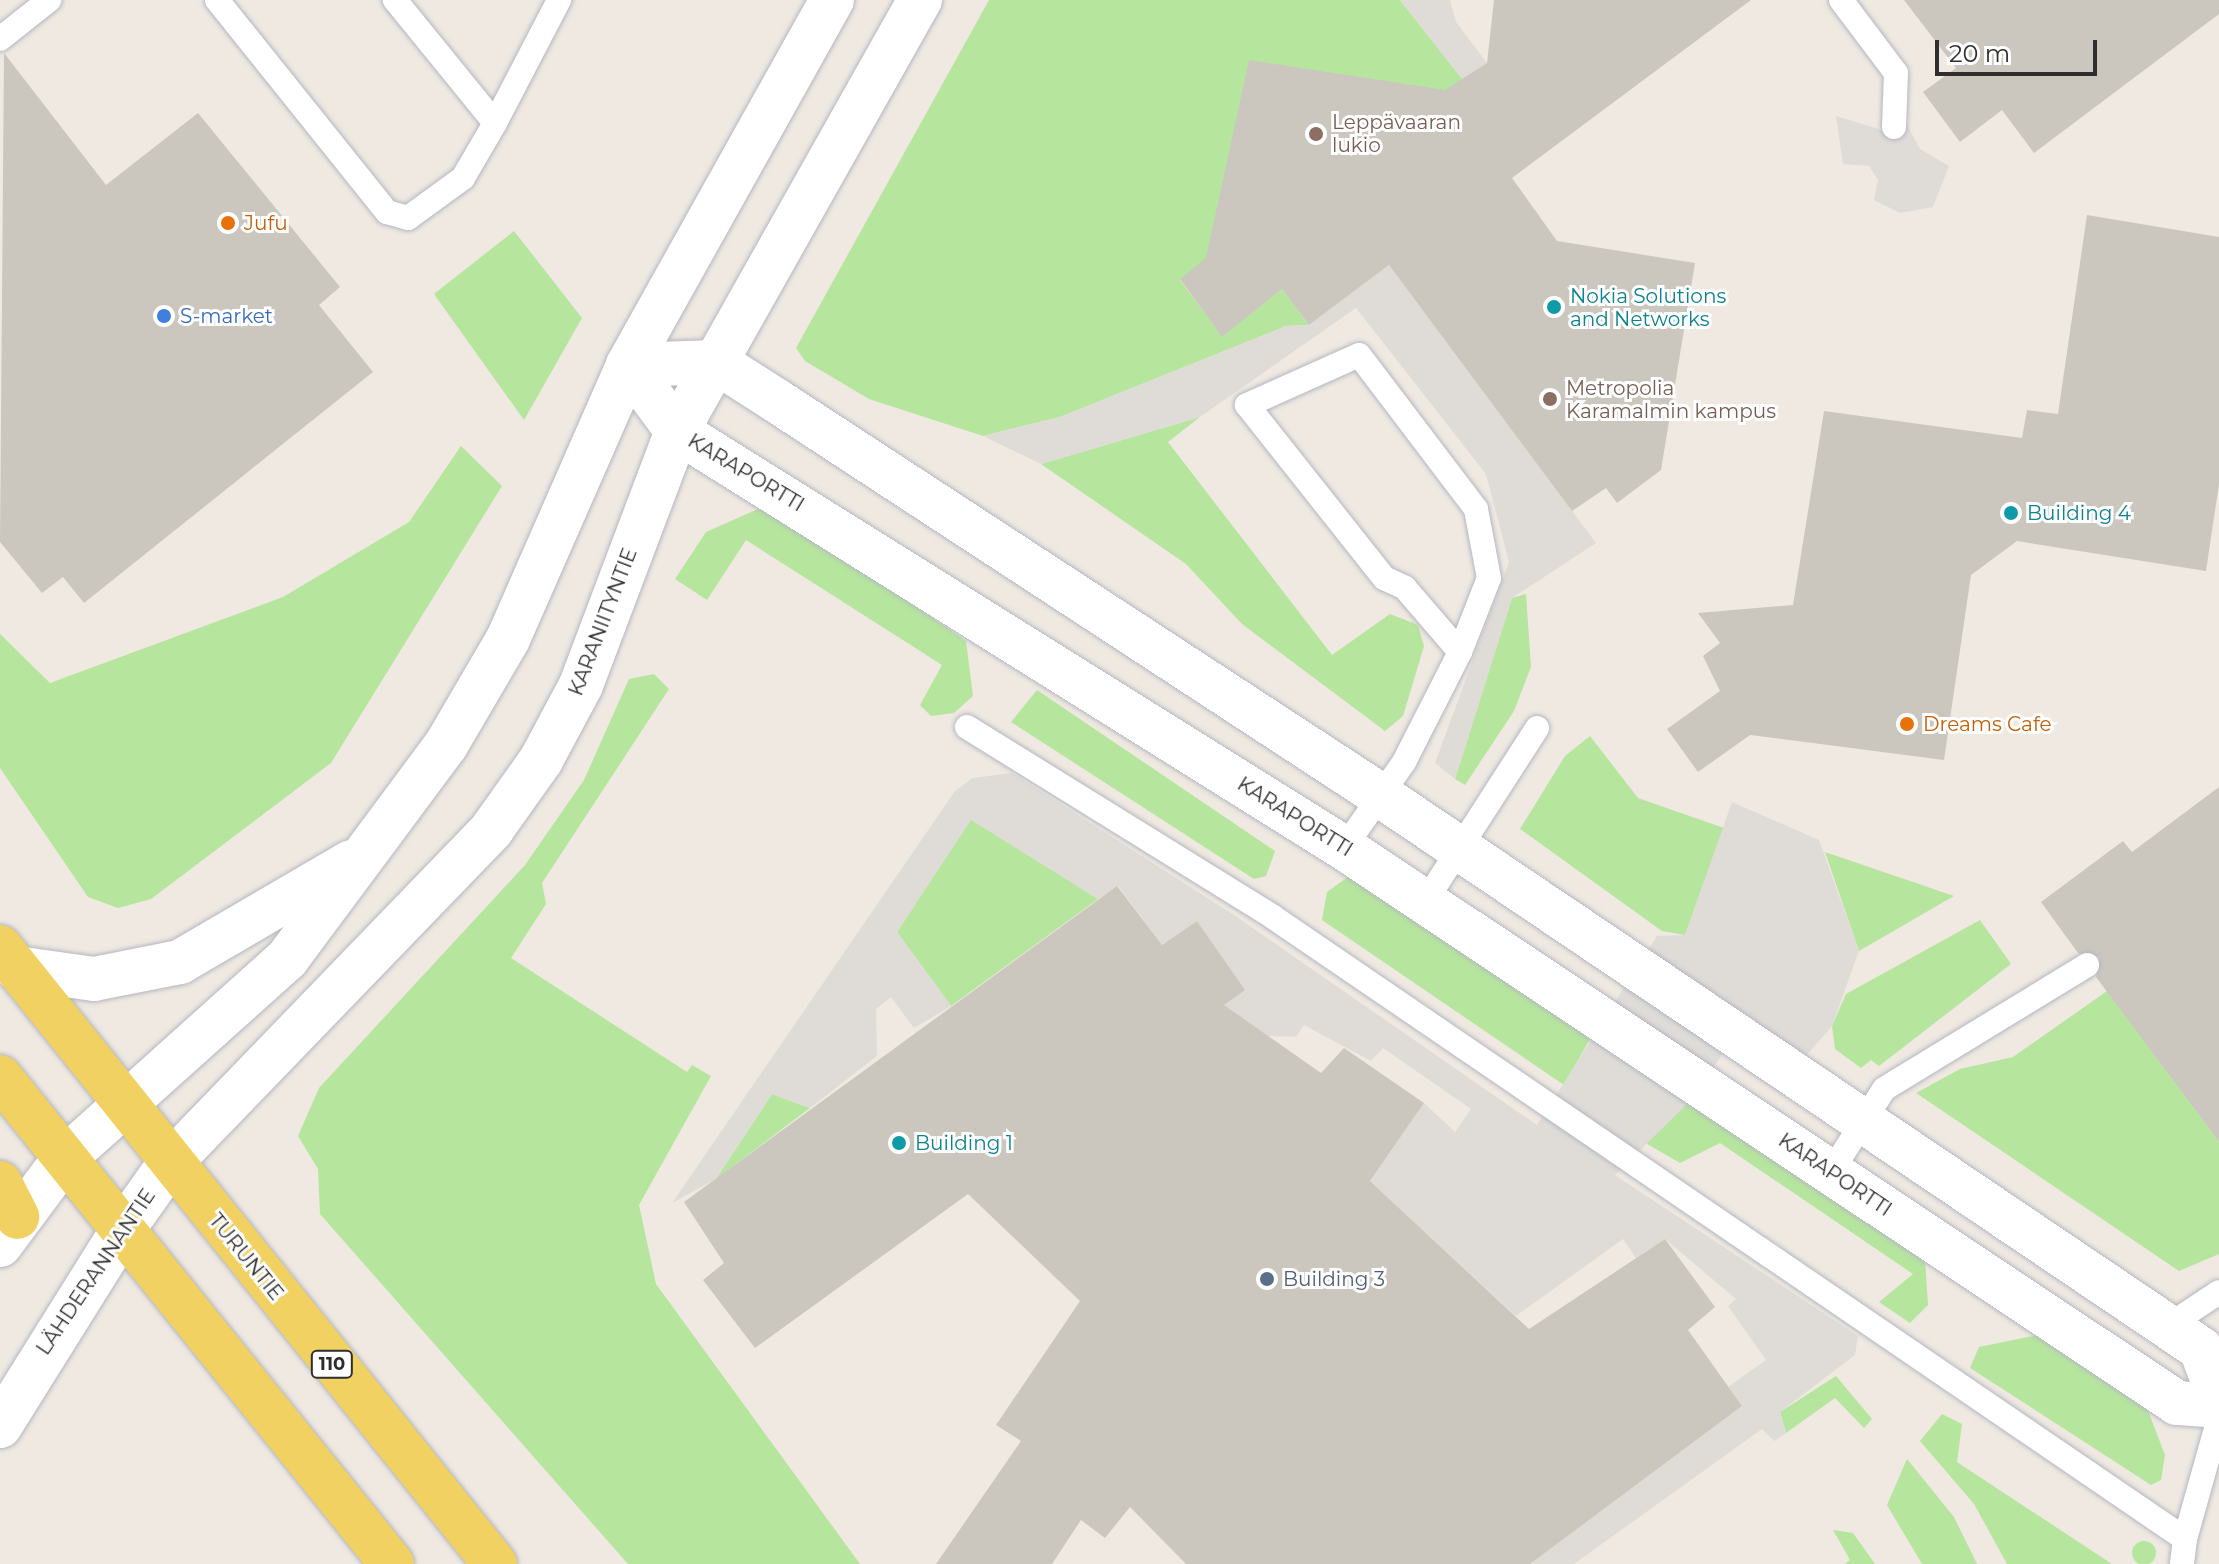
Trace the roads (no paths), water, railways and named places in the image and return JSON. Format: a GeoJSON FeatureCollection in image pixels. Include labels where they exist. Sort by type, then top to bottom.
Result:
{"type":"FeatureCollection","features":[{"type":"Feature","properties":{"kind":"main road","name":"TURUNTIE"},"geometry":{"type":"LineString","coordinates":[[8,957],[121,1104],[495,1564]]}},
{"type":"Feature","properties":{"kind":"main road"},"geometry":{"type":"LineString","coordinates":[[0,1077],[121,1232],[392,1564]]}},
{"type":"Feature","properties":{"kind":"street"},"geometry":{"type":"LineString","coordinates":[[6,1215],[121,1104],[287,959],[357,859],[446,745],[508,639],[628,365],[832,0]]}},
{"type":"Feature","properties":{"kind":"street","name":"KARANIITYNTIE"},"geometry":{"type":"LineString","coordinates":[[170,1163],[418,912],[492,829],[541,760],[581,685],[677,431],[920,0]]}},
{"type":"Feature","properties":{"kind":"street"},"geometry":{"type":"LineString","coordinates":[[628,365],[716,362],[1380,795],[2168,1326],[2201,1349],[2219,1397]]}},
{"type":"Feature","properties":{"kind":"street","name":"KARAPORTTI"},"geometry":{"type":"LineString","coordinates":[[628,365],[677,431],[1344,848],[2177,1403],[2219,1406]]}},
{"type":"Feature","properties":{"kind":"street"},"geometry":{"type":"LineString","coordinates":[[8,957],[94,979],[180,962],[357,859]]}},
{"type":"Feature","properties":{"kind":"street","name":"LÄHDERANNANTIE"},"geometry":{"type":"LineString","coordinates":[[0,1426],[121,1232],[170,1163]]}},
{"type":"Feature","properties":{"kind":"lane"},"geometry":{"type":"LineString","coordinates":[[0,39],[49,0]]}},
{"type":"Feature","properties":{"kind":"lane"},"geometry":{"type":"LineString","coordinates":[[217,0],[387,212],[408,218],[463,178],[559,0]]}},
{"type":"Feature","properties":{"kind":"lane"},"geometry":{"type":"LineString","coordinates":[[395,0],[495,123]]}},
{"type":"Feature","properties":{"kind":"lane"},"geometry":{"type":"LineString","coordinates":[[1841,0],[1896,73],[1894,127]]}},
{"type":"Feature","properties":{"kind":"lane"},"geometry":{"type":"LineString","coordinates":[[1344,848],[1432,715],[1460,652],[1489,578],[1476,509],[1359,355],[1247,405],[1384,578],[1405,588],[1460,652]]}},
{"type":"Feature","properties":{"kind":"lane"},"geometry":{"type":"LineString","coordinates":[[967,727],[1273,917],[2185,1539]]}},
{"type":"Feature","properties":{"kind":"lane"},"geometry":{"type":"LineString","coordinates":[[1425,902],[1537,728]]}},
{"type":"Feature","properties":{"kind":"lane"},"geometry":{"type":"LineString","coordinates":[[1831,1172],[1862,1118],[1884,1089],[2087,965]]}},
{"type":"Feature","properties":{"kind":"lane"},"geometry":{"type":"LineString","coordinates":[[2168,1326],[2219,1292]]}},
{"type":"Feature","properties":{"kind":"lane"},"geometry":{"type":"LineString","coordinates":[[2182,1564],[2185,1539],[2219,1418]]}},
{"type":"Feature","properties":{"kind":"place","name":"Leppävaaran lukio"},"geometry":{"type":"Point","coordinates":[1316,134]}},
{"type":"Feature","properties":{"kind":"place","name":"Jufu"},"geometry":{"type":"Point","coordinates":[228,223]}},
{"type":"Feature","properties":{"kind":"place","name":"Nokia Solutions and Networks"},"geometry":{"type":"Point","coordinates":[1554,307]}},
{"type":"Feature","properties":{"kind":"place","name":"S-market"},"geometry":{"type":"Point","coordinates":[164,316]}},
{"type":"Feature","properties":{"kind":"place","name":"Metropolia Karamalmin kampus"},"geometry":{"type":"Point","coordinates":[1550,399]}},
{"type":"Feature","properties":{"kind":"place","name":"Building 4"},"geometry":{"type":"Point","coordinates":[2011,513]}},
{"type":"Feature","properties":{"kind":"place","name":"Dreams Cafe"},"geometry":{"type":"Point","coordinates":[1907,724]}},
{"type":"Feature","properties":{"kind":"place","name":"Building 1"},"geometry":{"type":"Point","coordinates":[899,1143]}},
{"type":"Feature","properties":{"kind":"place","name":"Building 3"},"geometry":{"type":"Point","coordinates":[1267,1279]}}]}
